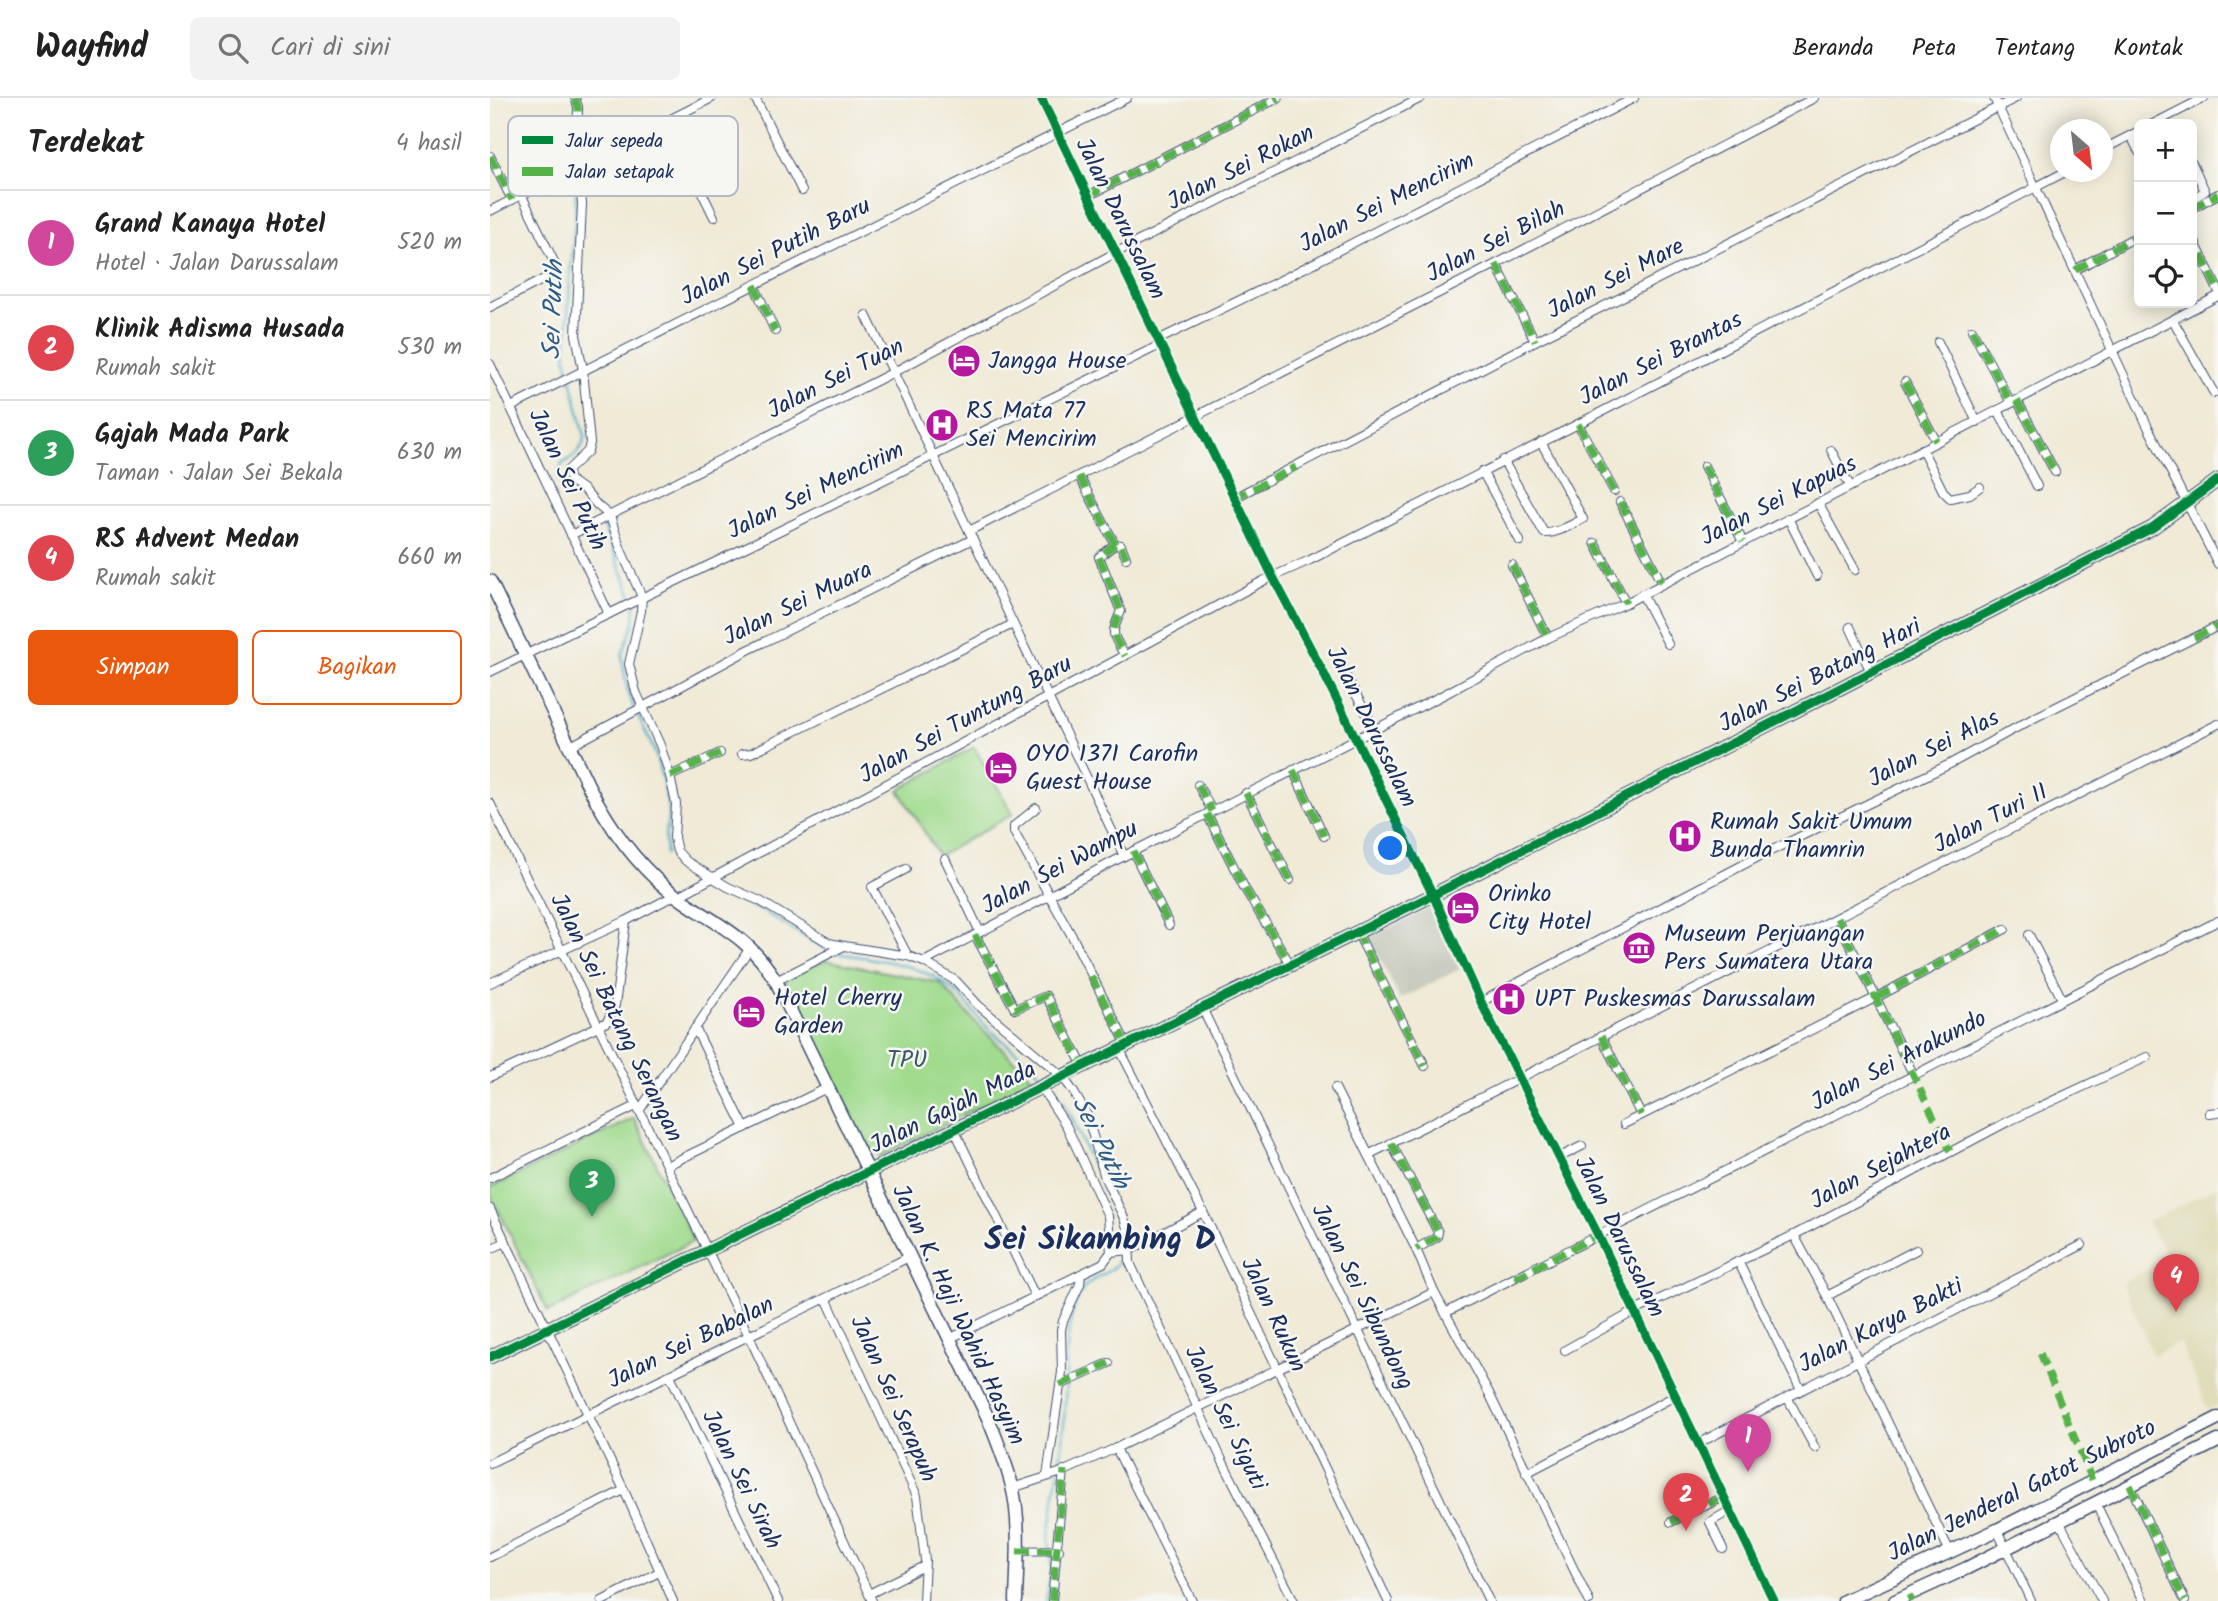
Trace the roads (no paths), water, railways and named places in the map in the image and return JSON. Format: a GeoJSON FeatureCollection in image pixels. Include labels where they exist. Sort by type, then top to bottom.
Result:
{"type":"FeatureCollection","features":[{"type":"Feature","properties":{"kind":"street"},"geometry":{"type":"LineString","coordinates":[[575,98],[578,116]]}},
{"type":"Feature","properties":{"kind":"street"},"geometry":{"type":"LineString","coordinates":[[677,116],[712,98]]}},
{"type":"Feature","properties":{"kind":"street"},"geometry":{"type":"LineString","coordinates":[[755,98],[802,191]]}},
{"type":"Feature","properties":{"kind":"street","name":"Jalan Darussalam"},"geometry":{"type":"LineString","coordinates":[[1041,98],[1234,498],[1433,895],[1480,1002],[1635,1311],[1774,1601]]}},
{"type":"Feature","properties":{"kind":"street","name":"Jalan Sei Putih Baru"},"geometry":{"type":"LineString","coordinates":[[511,407],[1126,98]]}},
{"type":"Feature","properties":{"kind":"street"},"geometry":{"type":"LineString","coordinates":[[1088,197],[1278,98]]}},
{"type":"Feature","properties":{"kind":"street","name":"Jalan Sei Rokan"},"geometry":{"type":"LineString","coordinates":[[1115,253],[1421,98]]}},
{"type":"Feature","properties":{"kind":"street","name":"Jalan Sei Mencirim"},"geometry":{"type":"LineString","coordinates":[[490,672],[932,456],[1634,98]]}},
{"type":"Feature","properties":{"kind":"street","name":"Jalan Sei Bilah"},"geometry":{"type":"LineString","coordinates":[[1079,476],[1496,264],[1814,98]]}},
{"type":"Feature","properties":{"kind":"street"},"geometry":{"type":"LineString","coordinates":[[1994,98],[2186,505],[2218,564]]}},
{"type":"Feature","properties":{"kind":"street","name":"Jalan Sei Mare"},"geometry":{"type":"LineString","coordinates":[[1234,498],[1535,341],[2016,98]]}},
{"type":"Feature","properties":{"kind":"street"},"geometry":{"type":"LineString","coordinates":[[2172,119],[2204,98]]}},
{"type":"Feature","properties":{"kind":"street"},"geometry":{"type":"LineString","coordinates":[[2113,144],[2134,134]]}},
{"type":"Feature","properties":{"kind":"street"},"geometry":{"type":"LineString","coordinates":[[490,156],[508,192]]}},
{"type":"Feature","properties":{"kind":"street"},"geometry":{"type":"LineString","coordinates":[[2197,174],[2205,191],[2197,196]]}},
{"type":"Feature","properties":{"kind":"street","name":"Jalan Sei Brantas"},"geometry":{"type":"LineString","coordinates":[[1273,577],[1578,424],[1978,215],[2050,181]]}},
{"type":"Feature","properties":{"kind":"street"},"geometry":{"type":"LineString","coordinates":[[2197,205],[2218,194]]}},
{"type":"Feature","properties":{"kind":"street"},"geometry":{"type":"LineString","coordinates":[[510,196],[512,200]]}},
{"type":"Feature","properties":{"kind":"street"},"geometry":{"type":"LineString","coordinates":[[490,211],[522,196],[554,262],[550,276],[490,307]]}},
{"type":"Feature","properties":{"kind":"street"},"geometry":{"type":"LineString","coordinates":[[580,196],[576,335],[583,370],[590,443],[589,451],[567,471],[570,480],[584,490],[608,517],[641,598],[641,611],[629,664],[641,706],[660,745],[670,776],[676,804],[675,846],[686,861],[708,879],[784,914],[815,936],[842,947],[908,956],[956,981],[978,1005],[1061,1077],[1087,1115],[1105,1178],[1126,1226],[1121,1251]]}},
{"type":"Feature","properties":{"kind":"street"},"geometry":{"type":"LineString","coordinates":[[704,196],[714,217]]}},
{"type":"Feature","properties":{"kind":"street"},"geometry":{"type":"LineString","coordinates":[[2075,270],[2134,238]]}},
{"type":"Feature","properties":{"kind":"street"},"geometry":{"type":"LineString","coordinates":[[2196,245],[2218,290]]}},
{"type":"Feature","properties":{"kind":"street","name":"Jalan Sei Tuan"},"geometry":{"type":"LineString","coordinates":[[571,535],[894,372],[1115,253]]}},
{"type":"Feature","properties":{"kind":"street"},"geometry":{"type":"LineString","coordinates":[[1496,264],[1535,341]]}},
{"type":"Feature","properties":{"kind":"street"},"geometry":{"type":"LineString","coordinates":[[754,285],[775,331]]}},
{"type":"Feature","properties":{"kind":"street","name":"Jalan Sei Kapuas"},"geometry":{"type":"LineString","coordinates":[[1356,738],[1548,639],[1626,603],[1661,582],[2218,296]]}},
{"type":"Feature","properties":{"kind":"street"},"geometry":{"type":"LineString","coordinates":[[866,315],[1124,856]]}},
{"type":"Feature","properties":{"kind":"street"},"geometry":{"type":"LineString","coordinates":[[2173,320],[2214,393]]}},
{"type":"Feature","properties":{"kind":"street"},"geometry":{"type":"LineString","coordinates":[[1972,330],[2055,472]]}},
{"type":"Feature","properties":{"kind":"street"},"geometry":{"type":"LineString","coordinates":[[1938,342],[1977,422]]}},
{"type":"Feature","properties":{"kind":"street","name":"Jalan Sei Putih"},"geometry":{"type":"LineString","coordinates":[[490,364],[609,614]]}},
{"type":"Feature","properties":{"kind":"street"},"geometry":{"type":"LineString","coordinates":[[1905,382],[1936,441]]}},
{"type":"Feature","properties":{"kind":"street"},"geometry":{"type":"LineString","coordinates":[[1998,410],[2036,486]]}},
{"type":"Feature","properties":{"kind":"street"},"geometry":{"type":"LineString","coordinates":[[1578,424],[1614,491]]}},
{"type":"Feature","properties":{"kind":"street"},"geometry":{"type":"LineString","coordinates":[[1503,460],[1545,533],[1573,524],[1583,519],[1541,442]]}},
{"type":"Feature","properties":{"kind":"street"},"geometry":{"type":"LineString","coordinates":[[1922,449],[1942,491],[1950,498],[1970,494],[1980,487]]}},
{"type":"Feature","properties":{"kind":"street"},"geometry":{"type":"LineString","coordinates":[[1831,450],[1850,486]]}},
{"type":"Feature","properties":{"kind":"street"},"geometry":{"type":"LineString","coordinates":[[1704,467],[1743,542]]}},
{"type":"Feature","properties":{"kind":"street"},"geometry":{"type":"LineString","coordinates":[[1482,471],[1520,541]]}},
{"type":"Feature","properties":{"kind":"street"},"geometry":{"type":"LineString","coordinates":[[1079,476],[1115,544]]}},
{"type":"Feature","properties":{"kind":"street","name":"Jalan Sei Muara"},"geometry":{"type":"LineString","coordinates":[[569,747],[631,715],[641,706],[1079,476]]}},
{"type":"Feature","properties":{"kind":"street","name":"Jalan Sei Batang Hari"},"geometry":{"type":"LineString","coordinates":[[1433,895],[2152,528],[2218,480]]}},
{"type":"Feature","properties":{"kind":"street"},"geometry":{"type":"LineString","coordinates":[[1620,502],[1661,582]]}},
{"type":"Feature","properties":{"kind":"street"},"geometry":{"type":"LineString","coordinates":[[1818,503],[1855,570]]}},
{"type":"Feature","properties":{"kind":"street"},"geometry":{"type":"LineString","coordinates":[[1788,518],[1817,576]]}},
{"type":"Feature","properties":{"kind":"street"},"geometry":{"type":"LineString","coordinates":[[1595,543],[1626,603]]}},
{"type":"Feature","properties":{"kind":"street"},"geometry":{"type":"LineString","coordinates":[[1125,656],[1113,635],[1121,611],[1098,557],[1115,544],[1121,545],[1126,558]]}},
{"type":"Feature","properties":{"kind":"street"},"geometry":{"type":"LineString","coordinates":[[1512,565],[1548,639]]}},
{"type":"Feature","properties":{"kind":"street","name":"Jalan Sei Tuntung Baru"},"geometry":{"type":"LineString","coordinates":[[490,983],[696,886],[1273,577]]}},
{"type":"Feature","properties":{"kind":"street","name":"Jalan K. Haji Wahid Hasyim"},"geometry":{"type":"LineString","coordinates":[[490,581],[599,807],[616,831],[635,857],[676,896],[734,933],[750,948],[776,981],[988,1418],[1012,1488],[1017,1550],[1016,1601]]}},
{"type":"Feature","properties":{"kind":"street"},"geometry":{"type":"LineString","coordinates":[[1642,594],[1668,644]]}},
{"type":"Feature","properties":{"kind":"street"},"geometry":{"type":"LineString","coordinates":[[742,754],[751,753],[1013,624]]}},
{"type":"Feature","properties":{"kind":"street","name":"Jalan Sei Alas"},"geometry":{"type":"LineString","coordinates":[[1480,1002],[1760,856],[1903,787],[2218,626]]}},
{"type":"Feature","properties":{"kind":"street"},"geometry":{"type":"LineString","coordinates":[[1850,627],[1871,672]]}},
{"type":"Feature","properties":{"kind":"street"},"geometry":{"type":"LineString","coordinates":[[1338,662],[1375,729]]}},
{"type":"Feature","properties":{"kind":"street","name":"Jalan Turi II"},"geometry":{"type":"LineString","coordinates":[[1370,1154],[2218,724]]}},
{"type":"Feature","properties":{"kind":"street","name":"Jalan Sei Wampu"},"geometry":{"type":"LineString","coordinates":[[924,962],[1133,851],[1356,738]]}},
{"type":"Feature","properties":{"kind":"street"},"geometry":{"type":"LineString","coordinates":[[670,776],[720,753]]}},
{"type":"Feature","properties":{"kind":"street"},"geometry":{"type":"LineString","coordinates":[[1293,770],[1324,836]]}},
{"type":"Feature","properties":{"kind":"street"},"geometry":{"type":"LineString","coordinates":[[1198,785],[1245,889],[1290,964]]}},
{"type":"Feature","properties":{"kind":"street"},"geometry":{"type":"LineString","coordinates":[[1247,793],[1290,880]]}},
{"type":"Feature","properties":{"kind":"street","name":"Jalan Sei Batang Serangan"},"geometry":{"type":"LineString","coordinates":[[490,803],[749,1336],[871,1598]]}},
{"type":"Feature","properties":{"kind":"street","name":"Jalan Rukun"},"geometry":{"type":"LineString","coordinates":[[1035,808],[1013,829],[1050,897],[1123,1046],[1388,1601]]}},
{"type":"Feature","properties":{"kind":"street"},"geometry":{"type":"LineString","coordinates":[[1133,851],[1169,925]]}},
{"type":"Feature","properties":{"kind":"street"},"geometry":{"type":"LineString","coordinates":[[945,859],[977,933],[1015,1009],[1047,997],[1083,1066]]}},
{"type":"Feature","properties":{"kind":"street"},"geometry":{"type":"LineString","coordinates":[[906,869],[872,887],[908,956]]}},
{"type":"Feature","properties":{"kind":"street","name":"Jalan Gajah Mada"},"geometry":{"type":"LineString","coordinates":[[490,1357],[1433,895]]}},
{"type":"Feature","properties":{"kind":"street"},"geometry":{"type":"LineString","coordinates":[[1837,918],[1914,1076]]}},
{"type":"Feature","properties":{"kind":"street"},"geometry":{"type":"LineString","coordinates":[[490,1077],[598,1028],[610,1017],[615,1005],[626,921]]}},
{"type":"Feature","properties":{"kind":"street","name":"Jalan Sei Arakundo"},"geometry":{"type":"LineString","coordinates":[[1445,1314],[2218,921]]}},
{"type":"Feature","properties":{"kind":"street"},"geometry":{"type":"LineString","coordinates":[[1624,1124],[1877,997],[2005,929]]}},
{"type":"Feature","properties":{"kind":"street"},"geometry":{"type":"LineString","coordinates":[[1356,932],[1425,1066]]}},
{"type":"Feature","properties":{"kind":"street"},"geometry":{"type":"LineString","coordinates":[[2029,936],[2062,999]]}},
{"type":"Feature","properties":{"kind":"street"},"geometry":{"type":"LineString","coordinates":[[776,981],[842,947]]}},
{"type":"Feature","properties":{"kind":"street"},"geometry":{"type":"LineString","coordinates":[[490,1178],[637,1109],[750,948]]}},
{"type":"Feature","properties":{"kind":"street","name":"Jalan Sei Sibundong"},"geometry":{"type":"LineString","coordinates":[[1202,1008],[1489,1601]]}},
{"type":"Feature","properties":{"kind":"street"},"geometry":{"type":"LineString","coordinates":[[695,1028],[745,1128]]}},
{"type":"Feature","properties":{"kind":"street"},"geometry":{"type":"LineString","coordinates":[[1601,1036],[1641,1115]]}},
{"type":"Feature","properties":{"kind":"street","name":"Jalan Sejahtera"},"geometry":{"type":"LineString","coordinates":[[1565,1350],[1635,1311],[1794,1235],[1996,1128],[2147,1057]]}},
{"type":"Feature","properties":{"kind":"street"},"geometry":{"type":"LineString","coordinates":[[1043,1086],[1067,1127],[1121,1251]]}},
{"type":"Feature","properties":{"kind":"street"},"geometry":{"type":"LineString","coordinates":[[666,1166],[827,1088]]}},
{"type":"Feature","properties":{"kind":"street"},"geometry":{"type":"LineString","coordinates":[[1335,1088],[1370,1154],[1445,1314],[1489,1393],[1585,1600]]}},
{"type":"Feature","properties":{"kind":"street"},"geometry":{"type":"LineString","coordinates":[[954,1129],[1035,1296]]}},
{"type":"Feature","properties":{"kind":"street"},"geometry":{"type":"LineString","coordinates":[[1391,1143],[1438,1232],[1437,1237],[1416,1249]]}},
{"type":"Feature","properties":{"kind":"street"},"geometry":{"type":"LineString","coordinates":[[1558,1158],[1582,1146]]}},
{"type":"Feature","properties":{"kind":"street"},"geometry":{"type":"LineString","coordinates":[[490,1209],[624,1490],[673,1601]]}},
{"type":"Feature","properties":{"kind":"street"},"geometry":{"type":"LineString","coordinates":[[949,1339],[1203,1212]]}},
{"type":"Feature","properties":{"kind":"street"},"geometry":{"type":"LineString","coordinates":[[1794,1235],[1827,1296],[1950,1552]]}},
{"type":"Feature","properties":{"kind":"street"},"geometry":{"type":"LineString","coordinates":[[490,1249],[506,1241]]}},
{"type":"Feature","properties":{"kind":"street","name":"Jalan Karya Bakti"},"geometry":{"type":"LineString","coordinates":[[1699,1443],[2081,1245]]}},
{"type":"Feature","properties":{"kind":"street"},"geometry":{"type":"LineString","coordinates":[[1827,1296],[1916,1250]]}},
{"type":"Feature","properties":{"kind":"street","name":"Jalan Sei Siguti"},"geometry":{"type":"LineString","coordinates":[[1121,1251],[1130,1263],[1197,1407],[1294,1601]]}},
{"type":"Feature","properties":{"kind":"street","name":"Jalan Sei Babalan"},"geometry":{"type":"LineString","coordinates":[[490,1463],[909,1257]]}},
{"type":"Feature","properties":{"kind":"street"},"geometry":{"type":"LineString","coordinates":[[1738,1261],[1801,1390]]}},
{"type":"Feature","properties":{"kind":"street"},"geometry":{"type":"LineString","coordinates":[[1049,1476],[1063,1384],[1061,1330],[1080,1284],[1081,1275]]}},
{"type":"Feature","properties":{"kind":"street"},"geometry":{"type":"LineString","coordinates":[[1012,1488],[1063,1471],[1116,1448],[1434,1292]]}},
{"type":"Feature","properties":{"kind":"street","name":"Jalan Sei Serapuh"},"geometry":{"type":"LineString","coordinates":[[826,1298],[917,1496],[925,1566],[923,1601]]}},
{"type":"Feature","properties":{"kind":"street"},"geometry":{"type":"LineString","coordinates":[[1063,1384],[1109,1363]]}},
{"type":"Feature","properties":{"kind":"street","name":"Jalan Sei Sirah"},"geometry":{"type":"LineString","coordinates":[[670,1375],[778,1601]]}},
{"type":"Feature","properties":{"kind":"street"},"geometry":{"type":"LineString","coordinates":[[1526,1473],[1675,1396]]}},
{"type":"Feature","properties":{"kind":"street"},"geometry":{"type":"LineString","coordinates":[[1787,1397],[1815,1448]]}},
{"type":"Feature","properties":{"kind":"street","name":"Jalan Jenderal Gatot Subroto"},"geometry":{"type":"LineString","coordinates":[[1844,1601],[1997,1530],[2218,1418]]}},
{"type":"Feature","properties":{"kind":"street","name":"Jalan Jenderal Gatot Subroto"},"geometry":{"type":"LineString","coordinates":[[1895,1601],[1910,1598],[2218,1441]]}},
{"type":"Feature","properties":{"kind":"street"},"geometry":{"type":"LineString","coordinates":[[1116,1448],[1192,1601]]}},
{"type":"Feature","properties":{"kind":"street"},"geometry":{"type":"LineString","coordinates":[[1052,1601],[1063,1471]]}},
{"type":"Feature","properties":{"kind":"street"},"geometry":{"type":"LineString","coordinates":[[2130,1485],[2185,1601]]}},
{"type":"Feature","properties":{"kind":"street"},"geometry":{"type":"LineString","coordinates":[[490,1557],[624,1490]]}},
{"type":"Feature","properties":{"kind":"street"},"geometry":{"type":"LineString","coordinates":[[1671,1522],[1724,1497]]}},
{"type":"Feature","properties":{"kind":"street"},"geometry":{"type":"LineString","coordinates":[[2095,1502],[2144,1601]]}},
{"type":"Feature","properties":{"kind":"street"},"geometry":{"type":"LineString","coordinates":[[1723,1549],[1710,1522],[1731,1510]]}},
{"type":"Feature","properties":{"kind":"street"},"geometry":{"type":"LineString","coordinates":[[2059,1521],[2102,1601]]}},
{"type":"Feature","properties":{"kind":"street"},"geometry":{"type":"LineString","coordinates":[[1997,1530],[2031,1601]]}},
{"type":"Feature","properties":{"kind":"street"},"geometry":{"type":"LineString","coordinates":[[1017,1550],[1057,1549]]}},
{"type":"Feature","properties":{"kind":"street"},"geometry":{"type":"LineString","coordinates":[[871,1598],[925,1566]]}},
{"type":"Feature","properties":{"kind":"street"},"geometry":{"type":"LineString","coordinates":[[602,1601],[659,1572]]}},
{"type":"Feature","properties":{"kind":"waterway","name":"Sei Putih"},"geometry":{"type":"LineString","coordinates":[[575,196],[566,358],[585,437],[577,453],[562,464],[558,475],[564,488],[589,501]]}},
{"type":"Feature","properties":{"kind":"waterway","name":"Sei Putih"},"geometry":{"type":"LineString","coordinates":[[596,508],[633,599]]}},
{"type":"Feature","properties":{"kind":"waterway","name":"Sei Putih"},"geometry":{"type":"LineString","coordinates":[[635,605],[634,622],[622,655],[623,665],[629,697],[654,750],[662,777],[669,812],[665,837],[666,854]]}},
{"type":"Feature","properties":{"kind":"waterway","name":"Sei Putih"},"geometry":{"type":"LineString","coordinates":[[673,863],[699,881]]}},
{"type":"Feature","properties":{"kind":"waterway","name":"Sei Putih"},"geometry":{"type":"LineString","coordinates":[[704,885],[764,912],[831,951]]}},
{"type":"Feature","properties":{"kind":"waterway","name":"Sei Putih"},"geometry":{"type":"LineString","coordinates":[[837,953],[913,968],[941,981],[958,994],[989,1029],[1046,1079]]}},
{"type":"Feature","properties":{"kind":"waterway","name":"Sei Putih"},"geometry":{"type":"LineString","coordinates":[[1053,1086],[1068,1108],[1116,1213],[1122,1241],[1121,1254],[1115,1266],[1087,1284],[1077,1299],[1069,1332],[1066,1379]]}},
{"type":"Feature","properties":{"kind":"waterway","name":"Sei Putih"},"geometry":{"type":"LineString","coordinates":[[1051,1566],[1049,1536],[1063,1439],[1066,1385]]}},
{"type":"Feature","properties":{"kind":"waterway","name":"Sei Putih"},"geometry":{"type":"LineString","coordinates":[[1046,1601],[1051,1573]]}},
{"type":"Feature","properties":{"kind":"place","name":"Jangga House"},"geometry":{"type":"Point","coordinates":[964,361]}},
{"type":"Feature","properties":{"kind":"place","name":"RS Mata 77 Sei Mencirim"},"geometry":{"type":"Point","coordinates":[942,425]}},
{"type":"Feature","properties":{"kind":"place","name":"OYO 1371 Carofin Guest House"},"geometry":{"type":"Point","coordinates":[1001,768]}},
{"type":"Feature","properties":{"kind":"place","name":"Rumah Sakit Umum Bunda Thamrin"},"geometry":{"type":"Point","coordinates":[1685,836]}},
{"type":"Feature","properties":{"kind":"place","name":"Orinko City Hotel"},"geometry":{"type":"Point","coordinates":[1463,908]}},
{"type":"Feature","properties":{"kind":"place","name":"Museum Perjuangan Pers Sumatera Utara"},"geometry":{"type":"Point","coordinates":[1639,948]}},
{"type":"Feature","properties":{"kind":"place","name":"UPT Puskesmas Darussalam"},"geometry":{"type":"Point","coordinates":[1509,999]}},
{"type":"Feature","properties":{"kind":"place","name":"Hotel Cherry Garden"},"geometry":{"type":"Point","coordinates":[749,1012]}},
{"type":"Feature","properties":{"kind":"place","name":"Gajah Mada Park"},"geometry":{"type":"Point","coordinates":[592,1217]}},
{"type":"Feature","properties":{"kind":"place","name":"RS Advent Medan"},"geometry":{"type":"Point","coordinates":[2176,1312]}},
{"type":"Feature","properties":{"kind":"place","name":"Grand Kanaya Hotel"},"geometry":{"type":"Point","coordinates":[1748,1472]}},
{"type":"Feature","properties":{"kind":"place","name":"Klinik Adisma Husada"},"geometry":{"type":"Point","coordinates":[1686,1531]}},
{"type":"Feature","properties":{"kind":"district","name":"Sei Sikambing D"},"geometry":{"type":"Point","coordinates":[1100,1240]}},
{"type":"Feature","properties":{"kind":"park label","name":"TPU"},"geometry":{"type":"Point","coordinates":[907,1060]}}]}
